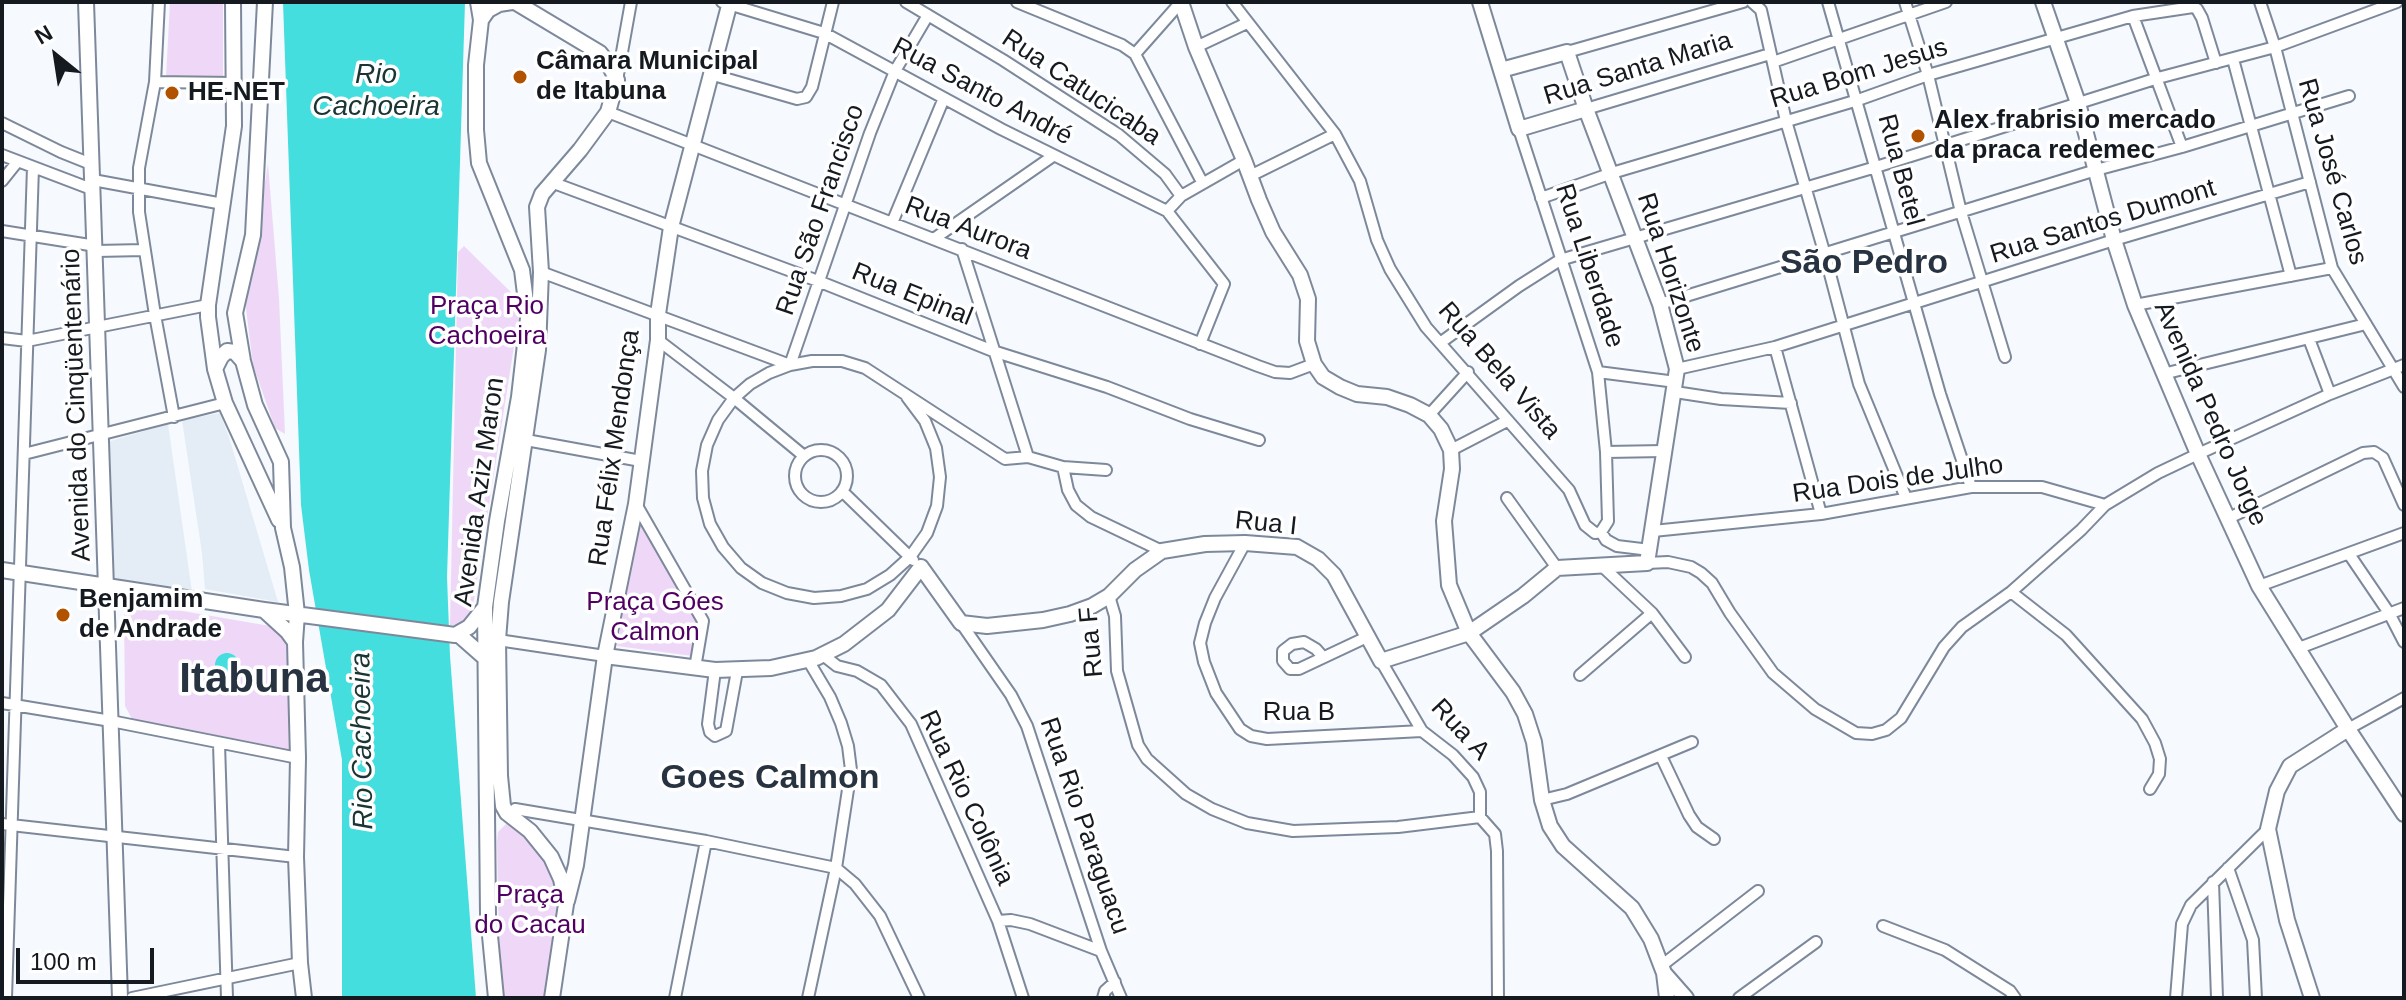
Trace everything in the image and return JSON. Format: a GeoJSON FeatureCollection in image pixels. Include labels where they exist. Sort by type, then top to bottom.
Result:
{"type":"FeatureCollection","features":[{"type":"Feature","properties":{"kind":"main road","name":"Avenida do Cinqüentenário"},"geometry":{"type":"LineString","coordinates":[[86,2],[120,998]]}},
{"type":"Feature","properties":{"kind":"main road"},"geometry":{"type":"LineString","coordinates":[[233,2],[234,126],[208,311],[215,369],[225,403],[283,528]]}},
{"type":"Feature","properties":{"kind":"main road"},"geometry":{"type":"LineString","coordinates":[[265,2],[254,221],[235,313],[255,405],[281,462],[283,528],[292,567],[297,614],[296,857],[304,998]]}},
{"type":"Feature","properties":{"kind":"main road","name":"Avenida Aziz Maron"},"geometry":{"type":"LineString","coordinates":[[478,2],[481,20],[476,65],[479,163],[522,270],[528,318],[485,607],[486,846],[489,940],[496,998]]}},
{"type":"Feature","properties":{"kind":"main road"},"geometry":{"type":"LineString","coordinates":[[481,20],[488,10],[499,4],[514,2],[600,53],[617,80],[608,112]]}},
{"type":"Feature","properties":{"kind":"main road"},"geometry":{"type":"LineString","coordinates":[[1181,2],[1196,47],[1273,232],[1300,275],[1308,299],[1307,341],[1314,364],[1323,377],[1340,387],[1357,394],[1387,397],[1410,405],[1429,415],[1441,429],[1451,450],[1452,469],[1444,521],[1449,585],[1469,633],[1513,692],[1525,714],[1534,742],[1542,800],[1550,826],[1563,846],[1632,908],[1651,939],[1663,969],[1667,998]]}},
{"type":"Feature","properties":{"kind":"main road","name":"Rua Liberdade"},"geometry":{"type":"LineString","coordinates":[[1480,2],[1519,129]]}},
{"type":"Feature","properties":{"kind":"main road","name":"Avenida Pedro Jorge"},"geometry":{"type":"LineString","coordinates":[[2043,2],[2078,103],[2114,240],[2135,305],[2198,454],[2259,586],[2348,729],[2398,793],[2404,814]]}},
{"type":"Feature","properties":{"kind":"main road","name":"Rua Félix Mendonça"},"geometry":{"type":"LineString","coordinates":[[566,904],[576,865],[605,656],[636,504],[671,227],[727,3]]}},
{"type":"Feature","properties":{"kind":"main road"},"geometry":{"type":"LineString","coordinates":[[1501,70],[1567,52]]}},
{"type":"Feature","properties":{"kind":"main road","name":"Rua Horizonte"},"geometry":{"type":"LineString","coordinates":[[1567,52],[1660,304],[1676,381],[1648,557]]}},
{"type":"Feature","properties":{"kind":"main road","name":"Rua Santa Maria"},"geometry":{"type":"LineString","coordinates":[[1519,129],[1586,109]]}},
{"type":"Feature","properties":{"kind":"main road","name":"Avenida Aziz Maron"},"geometry":{"type":"LineString","coordinates":[[513,813],[503,806],[501,791],[498,640],[538,350],[541,272],[537,207],[542,194],[608,112]]}},
{"type":"Feature","properties":{"kind":"main road"},"geometry":{"type":"LineString","coordinates":[[208,311],[216,323],[230,320],[235,313]]}},
{"type":"Feature","properties":{"kind":"main road"},"geometry":{"type":"LineString","coordinates":[[215,369],[227,351],[235,352],[243,361]]}},
{"type":"Feature","properties":{"kind":"main road","name":"Rua I"},"geometry":{"type":"LineString","coordinates":[[1162,551],[1205,544],[1297,547],[1318,559],[1334,575],[1367,637]]}},
{"type":"Feature","properties":{"kind":"main road","name":"Rua F"},"geometry":{"type":"LineString","coordinates":[[1109,596],[1135,570],[1162,551]]}},
{"type":"Feature","properties":{"kind":"main road"},"geometry":{"type":"LineString","coordinates":[[1381,661],[1469,633],[1557,568],[1602,566],[1648,557]]}},
{"type":"Feature","properties":{"kind":"main road"},"geometry":{"type":"LineString","coordinates":[[605,656],[737,671],[771,668],[816,658],[867,629],[888,610],[916,562]]}},
{"type":"Feature","properties":{"kind":"main road","name":"Rua Rio Paraguacu"},"geometry":{"type":"LineString","coordinates":[[916,562],[961,623]]}},
{"type":"Feature","properties":{"kind":"main road"},"geometry":{"type":"LineString","coordinates":[[2,570],[264,610],[457,635],[484,657]]}},
{"type":"Feature","properties":{"kind":"main road"},"geometry":{"type":"LineString","coordinates":[[961,623],[987,626],[1043,620],[1070,614],[1109,596]]}},
{"type":"Feature","properties":{"kind":"main road"},"geometry":{"type":"LineString","coordinates":[[457,635],[474,623],[485,607]]}},
{"type":"Feature","properties":{"kind":"main road"},"geometry":{"type":"LineString","coordinates":[[264,610],[295,642]]}},
{"type":"Feature","properties":{"kind":"main road","name":"Rua A"},"geometry":{"type":"LineString","coordinates":[[1367,637],[1381,661]]}},
{"type":"Feature","properties":{"kind":"main road"},"geometry":{"type":"LineString","coordinates":[[2312,998],[2287,920],[2268,829],[2277,791],[2290,766],[2348,729]]}},
{"type":"Feature","properties":{"kind":"main road"},"geometry":{"type":"LineString","coordinates":[[486,846],[496,823],[513,813],[551,857],[561,879],[566,904],[552,998]]}},
{"type":"Feature","properties":{"kind":"main road"},"geometry":{"type":"LineString","coordinates":[[1663,969],[1686,998]]}},
{"type":"Feature","properties":{"kind":"street"},"geometry":{"type":"LineString","coordinates":[[159,2],[155,82],[138,189],[144,250],[174,417]]}},
{"type":"Feature","properties":{"kind":"street"},"geometry":{"type":"LineString","coordinates":[[617,80],[631,2]]}},
{"type":"Feature","properties":{"kind":"street"},"geometry":{"type":"LineString","coordinates":[[710,74],[797,99],[806,97],[812,87],[833,2]]}},
{"type":"Feature","properties":{"kind":"street","name":"Rua Catucicaba"},"geometry":{"type":"LineString","coordinates":[[906,2],[1119,135],[1165,174],[1181,196]]}},
{"type":"Feature","properties":{"kind":"street"},"geometry":{"type":"LineString","coordinates":[[1017,2],[1122,45],[1135,54],[1202,182]]}},
{"type":"Feature","properties":{"kind":"street"},"geometry":{"type":"LineString","coordinates":[[1135,54],[1181,2]]}},
{"type":"Feature","properties":{"kind":"street","name":"Rua Bela Vista"},"geometry":{"type":"LineString","coordinates":[[1232,2],[1335,134],[1360,181],[1377,240],[1390,269],[1426,327],[1569,490],[1590,531],[1601,532]]}},
{"type":"Feature","properties":{"kind":"street"},"geometry":{"type":"LineString","coordinates":[[1567,52],[1743,2]]}},
{"type":"Feature","properties":{"kind":"street"},"geometry":{"type":"LineString","coordinates":[[1752,2],[1761,10],[1786,121],[1859,384],[1906,498]]}},
{"type":"Feature","properties":{"kind":"street","name":"Rua Betel"},"geometry":{"type":"LineString","coordinates":[[1828,2],[1914,303],[1971,487]]}},
{"type":"Feature","properties":{"kind":"street"},"geometry":{"type":"LineString","coordinates":[[1905,2],[1928,75],[1961,212],[2005,357]]}},
{"type":"Feature","properties":{"kind":"street","name":"Rua Santa Maria"},"geometry":{"type":"LineString","coordinates":[[1586,109],[1840,38],[1946,2]]}},
{"type":"Feature","properties":{"kind":"street","name":"Rua José Carlos"},"geometry":{"type":"LineString","coordinates":[[2260,2],[2293,113],[2332,268],[2366,324],[2399,367],[2404,387]]}},
{"type":"Feature","properties":{"kind":"street"},"geometry":{"type":"LineString","coordinates":[[1440,343],[1560,260],[1876,167],[2158,78],[2275,47],[2397,2]]}},
{"type":"Feature","properties":{"kind":"street","name":"Rua Santo André"},"geometry":{"type":"LineString","coordinates":[[727,3],[824,33],[1053,156],[1167,211],[1224,284],[1200,344]]}},
{"type":"Feature","properties":{"kind":"street","name":"Rua Bom Jesus"},"geometry":{"type":"LineString","coordinates":[[1541,198],[1612,173],[1858,100],[1928,75],[2133,16],[2193,7],[2200,13],[2216,63]]}},
{"type":"Feature","properties":{"kind":"street","name":"Rua São Francisco"},"geometry":{"type":"LineString","coordinates":[[790,365],[844,206],[895,71],[928,15]]}},
{"type":"Feature","properties":{"kind":"street"},"geometry":{"type":"LineString","coordinates":[[2133,16],[2182,147]]}},
{"type":"Feature","properties":{"kind":"street"},"geometry":{"type":"LineString","coordinates":[[1196,47],[1247,23]]}},
{"type":"Feature","properties":{"kind":"street"},"geometry":{"type":"LineString","coordinates":[[2233,59],[2291,276]]}},
{"type":"Feature","properties":{"kind":"street"},"geometry":{"type":"LineString","coordinates":[[155,82],[235,83]]}},
{"type":"Feature","properties":{"kind":"street"},"geometry":{"type":"LineString","coordinates":[[1660,304],[2349,96]]}},
{"type":"Feature","properties":{"kind":"street"},"geometry":{"type":"LineString","coordinates":[[892,223],[944,98]]}},
{"type":"Feature","properties":{"kind":"street","name":"Rua Aurora"},"geometry":{"type":"LineString","coordinates":[[608,112],[1275,372],[1290,373],[1314,364]]}},
{"type":"Feature","properties":{"kind":"street"},"geometry":{"type":"LineString","coordinates":[[2,123],[91,164]]}},
{"type":"Feature","properties":{"kind":"street","name":"Rua Liberdade"},"geometry":{"type":"LineString","coordinates":[[1519,129],[1598,372],[1606,452],[1608,521],[1601,532]]}},
{"type":"Feature","properties":{"kind":"street"},"geometry":{"type":"LineString","coordinates":[[1250,176],[1335,134]]}},
{"type":"Feature","properties":{"kind":"street"},"geometry":{"type":"LineString","coordinates":[[2,155],[94,185],[138,189],[223,204]]}},
{"type":"Feature","properties":{"kind":"street"},"geometry":{"type":"LineString","coordinates":[[935,238],[1053,156]]}},
{"type":"Feature","properties":{"kind":"street"},"geometry":{"type":"LineString","coordinates":[[1167,211],[1181,196],[1202,182],[1244,160]]}},
{"type":"Feature","properties":{"kind":"street"},"geometry":{"type":"LineString","coordinates":[[2,181],[18,161]]}},
{"type":"Feature","properties":{"kind":"street"},"geometry":{"type":"LineString","coordinates":[[4,994],[7,825],[16,706],[33,167]]}},
{"type":"Feature","properties":{"kind":"street","name":"Rua Epinal"},"geometry":{"type":"LineString","coordinates":[[551,182],[818,281],[993,351],[1259,440]]}},
{"type":"Feature","properties":{"kind":"street","name":"Rua Santos Dumont"},"geometry":{"type":"LineString","coordinates":[[1598,372],[1676,381],[1843,324],[2310,182]]}},
{"type":"Feature","properties":{"kind":"street"},"geometry":{"type":"LineString","coordinates":[[2,231],[96,249],[144,250]]}},
{"type":"Feature","properties":{"kind":"street"},"geometry":{"type":"LineString","coordinates":[[962,249],[1028,457]]}},
{"type":"Feature","properties":{"kind":"street"},"geometry":{"type":"LineString","coordinates":[[2135,305],[2332,268]]}},
{"type":"Feature","properties":{"kind":"street"},"geometry":{"type":"LineString","coordinates":[[541,272],[790,365]]}},
{"type":"Feature","properties":{"kind":"street"},"geometry":{"type":"LineString","coordinates":[[2,338],[27,341],[155,315],[208,311]]}},
{"type":"Feature","properties":{"kind":"street"},"geometry":{"type":"LineString","coordinates":[[2163,374],[2366,324]]}},
{"type":"Feature","properties":{"kind":"street"},"geometry":{"type":"LineString","coordinates":[[2309,339],[2330,394]]}},
{"type":"Feature","properties":{"kind":"street"},"geometry":{"type":"LineString","coordinates":[[658,340],[804,456]]}},
{"type":"Feature","properties":{"kind":"street"},"geometry":{"type":"LineString","coordinates":[[1775,347],[1821,514]]}},
{"type":"Feature","properties":{"kind":"street"},"geometry":{"type":"LineString","coordinates":[[812,361],[842,361],[865,368],[891,382],[907,397],[925,421],[936,448],[940,477],[937,506],[916,562],[867,589],[841,596],[814,598],[787,593],[762,583],[741,568],[723,547],[710,524],[703,498],[702,471],[707,445],[718,420],[734,398],[750,384],[790,365],[812,361]]}},
{"type":"Feature","properties":{"kind":"street"},"geometry":{"type":"LineString","coordinates":[[1601,532],[1606,540],[1617,546],[1691,567],[1701,573],[1712,583],[1773,673],[1815,709],[1856,733],[1872,734],[1886,730],[1901,718],[1944,647],[1962,627],[2011,592],[2105,505],[2158,473],[2198,454],[2330,394],[2399,367]]}},
{"type":"Feature","properties":{"kind":"street"},"geometry":{"type":"LineString","coordinates":[[1429,415],[1468,372]]}},
{"type":"Feature","properties":{"kind":"street"},"geometry":{"type":"LineString","coordinates":[[1676,381],[1721,399],[1791,403]]}},
{"type":"Feature","properties":{"kind":"street"},"geometry":{"type":"LineString","coordinates":[[907,397],[1005,459],[1028,457],[1063,467],[1106,470]]}},
{"type":"Feature","properties":{"kind":"street"},"geometry":{"type":"LineString","coordinates":[[24,454],[225,403]]}},
{"type":"Feature","properties":{"kind":"street"},"geometry":{"type":"LineString","coordinates":[[1451,450],[1507,421]]}},
{"type":"Feature","properties":{"kind":"street"},"geometry":{"type":"LineString","coordinates":[[526,440],[641,461]]}},
{"type":"Feature","properties":{"kind":"street"},"geometry":{"type":"LineString","coordinates":[[821,450],[839,456],[847,473],[842,491],[828,501],[811,500],[803,495],[798,489],[795,471],[804,456],[821,450]]}},
{"type":"Feature","properties":{"kind":"street"},"geometry":{"type":"LineString","coordinates":[[1606,452],[1664,451]]}},
{"type":"Feature","properties":{"kind":"street"},"geometry":{"type":"LineString","coordinates":[[2229,518],[2363,453],[2374,452],[2383,458],[2404,505]]}},
{"type":"Feature","properties":{"kind":"street"},"geometry":{"type":"LineString","coordinates":[[1063,467],[1068,490],[1076,505],[1091,517],[1162,551]]}},
{"type":"Feature","properties":{"kind":"street","name":"Rua Dois de Julho"},"geometry":{"type":"LineString","coordinates":[[1653,531],[1821,514],[1971,487],[2042,487],[2105,505]]}},
{"type":"Feature","properties":{"kind":"street"},"geometry":{"type":"LineString","coordinates":[[842,491],[916,562]]}},
{"type":"Feature","properties":{"kind":"street"},"geometry":{"type":"LineString","coordinates":[[1507,498],[1557,568]]}},
{"type":"Feature","properties":{"kind":"street"},"geometry":{"type":"LineString","coordinates":[[636,504],[703,621],[695,668]]}},
{"type":"Feature","properties":{"kind":"street"},"geometry":{"type":"LineString","coordinates":[[2259,586],[2404,533]]}},
{"type":"Feature","properties":{"kind":"street","name":"Rua B"},"geometry":{"type":"LineString","coordinates":[[1245,543],[1215,598],[1200,643],[1216,693],[1240,729],[1251,736],[1267,739],[1422,731]]}},
{"type":"Feature","properties":{"kind":"street"},"geometry":{"type":"LineString","coordinates":[[2349,554],[2389,613],[2404,642]]}},
{"type":"Feature","properties":{"kind":"street"},"geometry":{"type":"LineString","coordinates":[[1602,566],[1652,613],[1685,657]]}},
{"type":"Feature","properties":{"kind":"street"},"geometry":{"type":"LineString","coordinates":[[2011,592],[2066,635],[2142,719],[2160,759],[2159,774],[2150,789]]}},
{"type":"Feature","properties":{"kind":"street","name":"Rua F"},"geometry":{"type":"LineString","coordinates":[[1109,596],[1115,616],[1117,671],[1138,745],[1147,759],[1186,794],[1247,823],[1293,831],[1398,827],[1480,817]]}},
{"type":"Feature","properties":{"kind":"street"},"geometry":{"type":"LineString","coordinates":[[2299,648],[2404,608]]}},
{"type":"Feature","properties":{"kind":"street"},"geometry":{"type":"LineString","coordinates":[[1580,675],[1652,613]]}},
{"type":"Feature","properties":{"kind":"street","name":"Rua Rio Paraguacu"},"geometry":{"type":"LineString","coordinates":[[961,623],[1011,695],[1027,726],[1101,951],[1121,998]]}},
{"type":"Feature","properties":{"kind":"street"},"geometry":{"type":"LineString","coordinates":[[1323,657],[1367,637]]}},
{"type":"Feature","properties":{"kind":"street"},"geometry":{"type":"LineString","coordinates":[[498,640],[605,656]]}},
{"type":"Feature","properties":{"kind":"street"},"geometry":{"type":"LineString","coordinates":[[808,998],[836,868],[851,770],[848,746],[816,658]]}},
{"type":"Feature","properties":{"kind":"street","name":"Rua Rio Colônia"},"geometry":{"type":"LineString","coordinates":[[816,658],[857,671],[881,685],[911,724],[998,921],[1023,998]]}},
{"type":"Feature","properties":{"kind":"street","name":"Rua A"},"geometry":{"type":"LineString","coordinates":[[1381,661],[1422,731],[1453,755],[1473,777],[1480,792],[1480,817],[1495,834],[1498,998]]}},
{"type":"Feature","properties":{"kind":"street"},"geometry":{"type":"LineString","coordinates":[[715,670],[708,724],[715,736],[726,731],[737,671]]}},
{"type":"Feature","properties":{"kind":"street"},"geometry":{"type":"LineString","coordinates":[[2348,729],[2404,698]]}},
{"type":"Feature","properties":{"kind":"street"},"geometry":{"type":"LineString","coordinates":[[2,703],[298,758]]}},
{"type":"Feature","properties":{"kind":"street"},"geometry":{"type":"LineString","coordinates":[[1542,800],[1567,794],[1692,742]]}},
{"type":"Feature","properties":{"kind":"street"},"geometry":{"type":"LineString","coordinates":[[219,744],[227,998]]}},
{"type":"Feature","properties":{"kind":"street"},"geometry":{"type":"LineString","coordinates":[[1661,756],[1689,815],[1697,827],[1714,839]]}},
{"type":"Feature","properties":{"kind":"street"},"geometry":{"type":"LineString","coordinates":[[513,813],[583,820],[836,868],[855,884],[880,916],[919,998]]}},
{"type":"Feature","properties":{"kind":"street"},"geometry":{"type":"LineString","coordinates":[[7,825],[296,857]]}},
{"type":"Feature","properties":{"kind":"street"},"geometry":{"type":"LineString","coordinates":[[2176,998],[2182,924],[2191,905],[2268,829]]}},
{"type":"Feature","properties":{"kind":"street"},"geometry":{"type":"LineString","coordinates":[[675,998],[706,841]]}},
{"type":"Feature","properties":{"kind":"street"},"geometry":{"type":"LineString","coordinates":[[2228,868],[2253,940],[2256,998]]}},
{"type":"Feature","properties":{"kind":"street"},"geometry":{"type":"LineString","coordinates":[[2213,882],[2217,998]]}},
{"type":"Feature","properties":{"kind":"street"},"geometry":{"type":"LineString","coordinates":[[1663,969],[1758,891]]}},
{"type":"Feature","properties":{"kind":"street"},"geometry":{"type":"LineString","coordinates":[[998,921],[1030,924],[1101,951]]}},
{"type":"Feature","properties":{"kind":"street"},"geometry":{"type":"LineString","coordinates":[[1883,926],[1945,950],[2010,991],[2015,998]]}},
{"type":"Feature","properties":{"kind":"street"},"geometry":{"type":"LineString","coordinates":[[1739,998],[1816,942]]}},
{"type":"Feature","properties":{"kind":"street"},"geometry":{"type":"LineString","coordinates":[[132,998],[300,963]]}},
{"type":"Feature","properties":{"kind":"street"},"geometry":{"type":"LineString","coordinates":[[1103,998],[1105,991],[1115,982]]}},
{"type":"Feature","properties":{"kind":"shaded area"},"geometry":{"type":"Polygon","coordinates":[[[220,413],[278,602],[205,589],[182,420],[220,413]]]}},
{"type":"Feature","properties":{"kind":"shaded area"},"geometry":{"type":"Polygon","coordinates":[[[168,424],[192,592],[117,581],[114,575],[104,443],[168,424]]]}},
{"type":"Feature","properties":{"kind":"green space"},"geometry":{"type":"Polygon","coordinates":[[[170,2],[223,2],[223,79],[166,77],[170,2]]]}},
{"type":"Feature","properties":{"kind":"green space"},"geometry":{"type":"Polygon","coordinates":[[[268,164],[279,298],[285,434],[275,428],[253,365],[245,301],[268,164]]]}},
{"type":"Feature","properties":{"kind":"green space","name":"Praça Rio Cachoeira"},"geometry":{"type":"Polygon","coordinates":[[[464,246],[521,302],[470,625],[450,625],[458,252],[464,246]]]}},
{"type":"Feature","properties":{"kind":"green space","name":"Praça Góes Calmon"},"geometry":{"type":"Polygon","coordinates":[[[638,517],[703,631],[700,657],[617,646],[638,517]]]}},
{"type":"Feature","properties":{"kind":"green space"},"geometry":{"type":"Polygon","coordinates":[[[136,603],[270,626],[287,641],[293,750],[132,719],[125,706],[124,614],[136,603]]]}},
{"type":"Feature","properties":{"kind":"green space","name":"Praça do Cacau"},"geometry":{"type":"Polygon","coordinates":[[[506,824],[521,828],[547,858],[563,910],[548,998],[500,998],[497,842],[498,832],[506,824]]]}},
{"type":"Feature","properties":{"kind":"water","name":"Rio Cachoeira"},"geometry":{"type":"Polygon","coordinates":[[[283,2],[465,2],[447,577],[450,656],[476,998],[342,998],[342,760],[309,570],[301,505],[283,2]]]}},
{"type":"Feature","properties":{"kind":"water"},"geometry":{"type":"Polygon","coordinates":[[[227,653],[238,660],[239,665],[232,676],[227,677],[216,670],[215,665],[222,654],[227,653]]]}},
{"type":"Feature","properties":{"kind":"place","name":"Câmara Municipal de Itabuna"},"geometry":{"type":"Point","coordinates":[520,77]}},
{"type":"Feature","properties":{"kind":"place","name":"HE-NET"},"geometry":{"type":"Point","coordinates":[172,93]}},
{"type":"Feature","properties":{"kind":"place","name":"Alex frabrisio mercado da praca redemec"},"geometry":{"type":"Point","coordinates":[1918,136]}},
{"type":"Feature","properties":{"kind":"place","name":"Benjamim de Andrade"},"geometry":{"type":"Point","coordinates":[63,615]}},
{"type":"Feature","properties":{"kind":"district","name":"São Pedro"},"geometry":{"type":"Point","coordinates":[1864,264]}},
{"type":"Feature","properties":{"kind":"district","name":"Itabuna"},"geometry":{"type":"Point","coordinates":[254,680]}},
{"type":"Feature","properties":{"kind":"district","name":"Goes Calmon"},"geometry":{"type":"Point","coordinates":[770,779]}}]}
